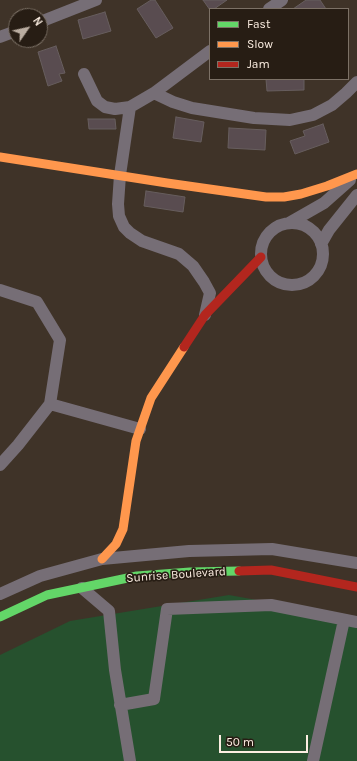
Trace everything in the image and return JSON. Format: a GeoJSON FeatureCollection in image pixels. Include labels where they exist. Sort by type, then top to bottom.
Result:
{"type":"FeatureCollection","features":[{"type":"Feature","properties":{"kind":"street"},"geometry":{"type":"LineString","coordinates":[[48,19],[96,0]]}},
{"type":"Feature","properties":{"kind":"street"},"geometry":{"type":"LineString","coordinates":[[270,8],[282,0]]}},
{"type":"Feature","properties":{"kind":"street"},"geometry":{"type":"LineString","coordinates":[[84,74],[97,101],[105,107],[115,109],[130,107],[154,93],[209,52]]}},
{"type":"Feature","properties":{"kind":"street"},"geometry":{"type":"LineString","coordinates":[[154,93],[173,102],[192,108],[254,118],[290,120],[313,115],[332,105],[357,82]]}},
{"type":"Feature","properties":{"kind":"street"},"geometry":{"type":"LineString","coordinates":[[130,107],[120,174],[118,204],[120,216],[124,226],[130,233],[142,241],[179,254],[193,266],[210,293],[205,315]]}},
{"type":"Feature","properties":{"kind":"street"},"geometry":{"type":"LineString","coordinates":[[0,157],[120,174],[167,183],[272,197],[284,197],[301,194],[356,175]]}},
{"type":"Feature","properties":{"kind":"street"},"geometry":{"type":"LineString","coordinates":[[290,223],[324,203],[356,175]]}},
{"type":"Feature","properties":{"kind":"street"},"geometry":{"type":"LineString","coordinates":[[321,244],[329,230],[357,195]]}},
{"type":"Feature","properties":{"kind":"street"},"geometry":{"type":"LineString","coordinates":[[290,223],[300,224],[309,228],[316,234],[321,244],[323,254],[322,265],[316,274],[308,281],[298,285],[288,285],[278,282],[269,275],[263,267],[261,247],[271,230],[280,225],[290,223]]}},
{"type":"Feature","properties":{"kind":"street"},"geometry":{"type":"LineString","coordinates":[[102,559],[116,544],[123,529],[136,441],[151,398],[205,315],[261,257]]}},
{"type":"Feature","properties":{"kind":"street"},"geometry":{"type":"LineString","coordinates":[[0,290],[37,302],[60,340],[50,404],[18,445],[0,465]]}},
{"type":"Feature","properties":{"kind":"street"},"geometry":{"type":"LineString","coordinates":[[50,404],[140,429]]}},
{"type":"Feature","properties":{"kind":"street","name":"Sunrise Boulevard"},"geometry":{"type":"LineString","coordinates":[[0,594],[40,576],[102,559],[189,551],[272,549],[357,563]]}},
{"type":"Feature","properties":{"kind":"street","name":"Sunrise Boulevard"},"geometry":{"type":"LineString","coordinates":[[0,617],[46,595],[137,576],[190,572],[271,570],[357,587]]}},
{"type":"Feature","properties":{"kind":"street"},"geometry":{"type":"LineString","coordinates":[[82,588],[109,611],[114,670],[130,761]]}},
{"type":"Feature","properties":{"kind":"street"},"geometry":{"type":"LineString","coordinates":[[120,705],[154,699],[167,609],[271,606],[357,622]]}},
{"type":"Feature","properties":{"kind":"street"},"geometry":{"type":"LineString","coordinates":[[313,761],[344,620]]}},
{"type":"Feature","properties":{"kind":"green space"},"geometry":{"type":"Polygon","coordinates":[[[229,595],[357,618],[357,761],[0,761],[0,655],[70,621],[229,595]]]}},
{"type":"Feature","properties":{"kind":"building"},"geometry":{"type":"Polygon","coordinates":[[[151,0],[155,0],[173,28],[156,38],[137,9],[151,0]]]}},
{"type":"Feature","properties":{"kind":"building"},"geometry":{"type":"Polygon","coordinates":[[[203,0],[227,0],[215,8],[209,9],[203,0]]]}},
{"type":"Feature","properties":{"kind":"building"},"geometry":{"type":"Polygon","coordinates":[[[306,0],[320,0],[325,8],[294,8],[306,0]]]}},
{"type":"Feature","properties":{"kind":"building"},"geometry":{"type":"Polygon","coordinates":[[[105,12],[111,31],[83,39],[78,20],[105,12]]]}},
{"type":"Feature","properties":{"kind":"building"},"geometry":{"type":"Polygon","coordinates":[[[56,46],[65,73],[59,74],[62,81],[48,86],[38,52],[56,46]]]}},
{"type":"Feature","properties":{"kind":"building"},"geometry":{"type":"Polygon","coordinates":[[[266,80],[304,80],[304,90],[267,91],[266,80]]]}},
{"type":"Feature","properties":{"kind":"building"},"geometry":{"type":"Polygon","coordinates":[[[176,117],[204,122],[201,142],[173,138],[176,117]]]}},
{"type":"Feature","properties":{"kind":"building"},"geometry":{"type":"Polygon","coordinates":[[[88,119],[115,119],[116,129],[89,129],[88,119]]]}},
{"type":"Feature","properties":{"kind":"building"},"geometry":{"type":"Polygon","coordinates":[[[323,124],[329,142],[295,154],[290,141],[305,136],[303,131],[323,124]]]}},
{"type":"Feature","properties":{"kind":"building"},"geometry":{"type":"Polygon","coordinates":[[[229,128],[266,130],[265,150],[228,148],[229,128]]]}},
{"type":"Feature","properties":{"kind":"building"},"geometry":{"type":"Polygon","coordinates":[[[146,191],[185,197],[183,212],[144,206],[146,191]]]}},
{"type":"Feature","properties":{"kind":"traffic: fast"},"geometry":{"type":"LineString","coordinates":[[0,617],[47,595],[137,576],[190,572],[239,571]]}},
{"type":"Feature","properties":{"kind":"traffic: slow"},"geometry":{"type":"LineString","coordinates":[[0,157],[266,197],[284,197],[301,194],[327,186],[357,174]]}},
{"type":"Feature","properties":{"kind":"traffic: slow"},"geometry":{"type":"LineString","coordinates":[[102,559],[116,544],[123,529],[136,441],[151,398],[184,347]]}},
{"type":"Feature","properties":{"kind":"traffic: jam"},"geometry":{"type":"LineString","coordinates":[[184,347],[205,315],[261,257]]}},
{"type":"Feature","properties":{"kind":"traffic: jam"},"geometry":{"type":"LineString","coordinates":[[239,571],[271,570],[357,587]]}}]}
